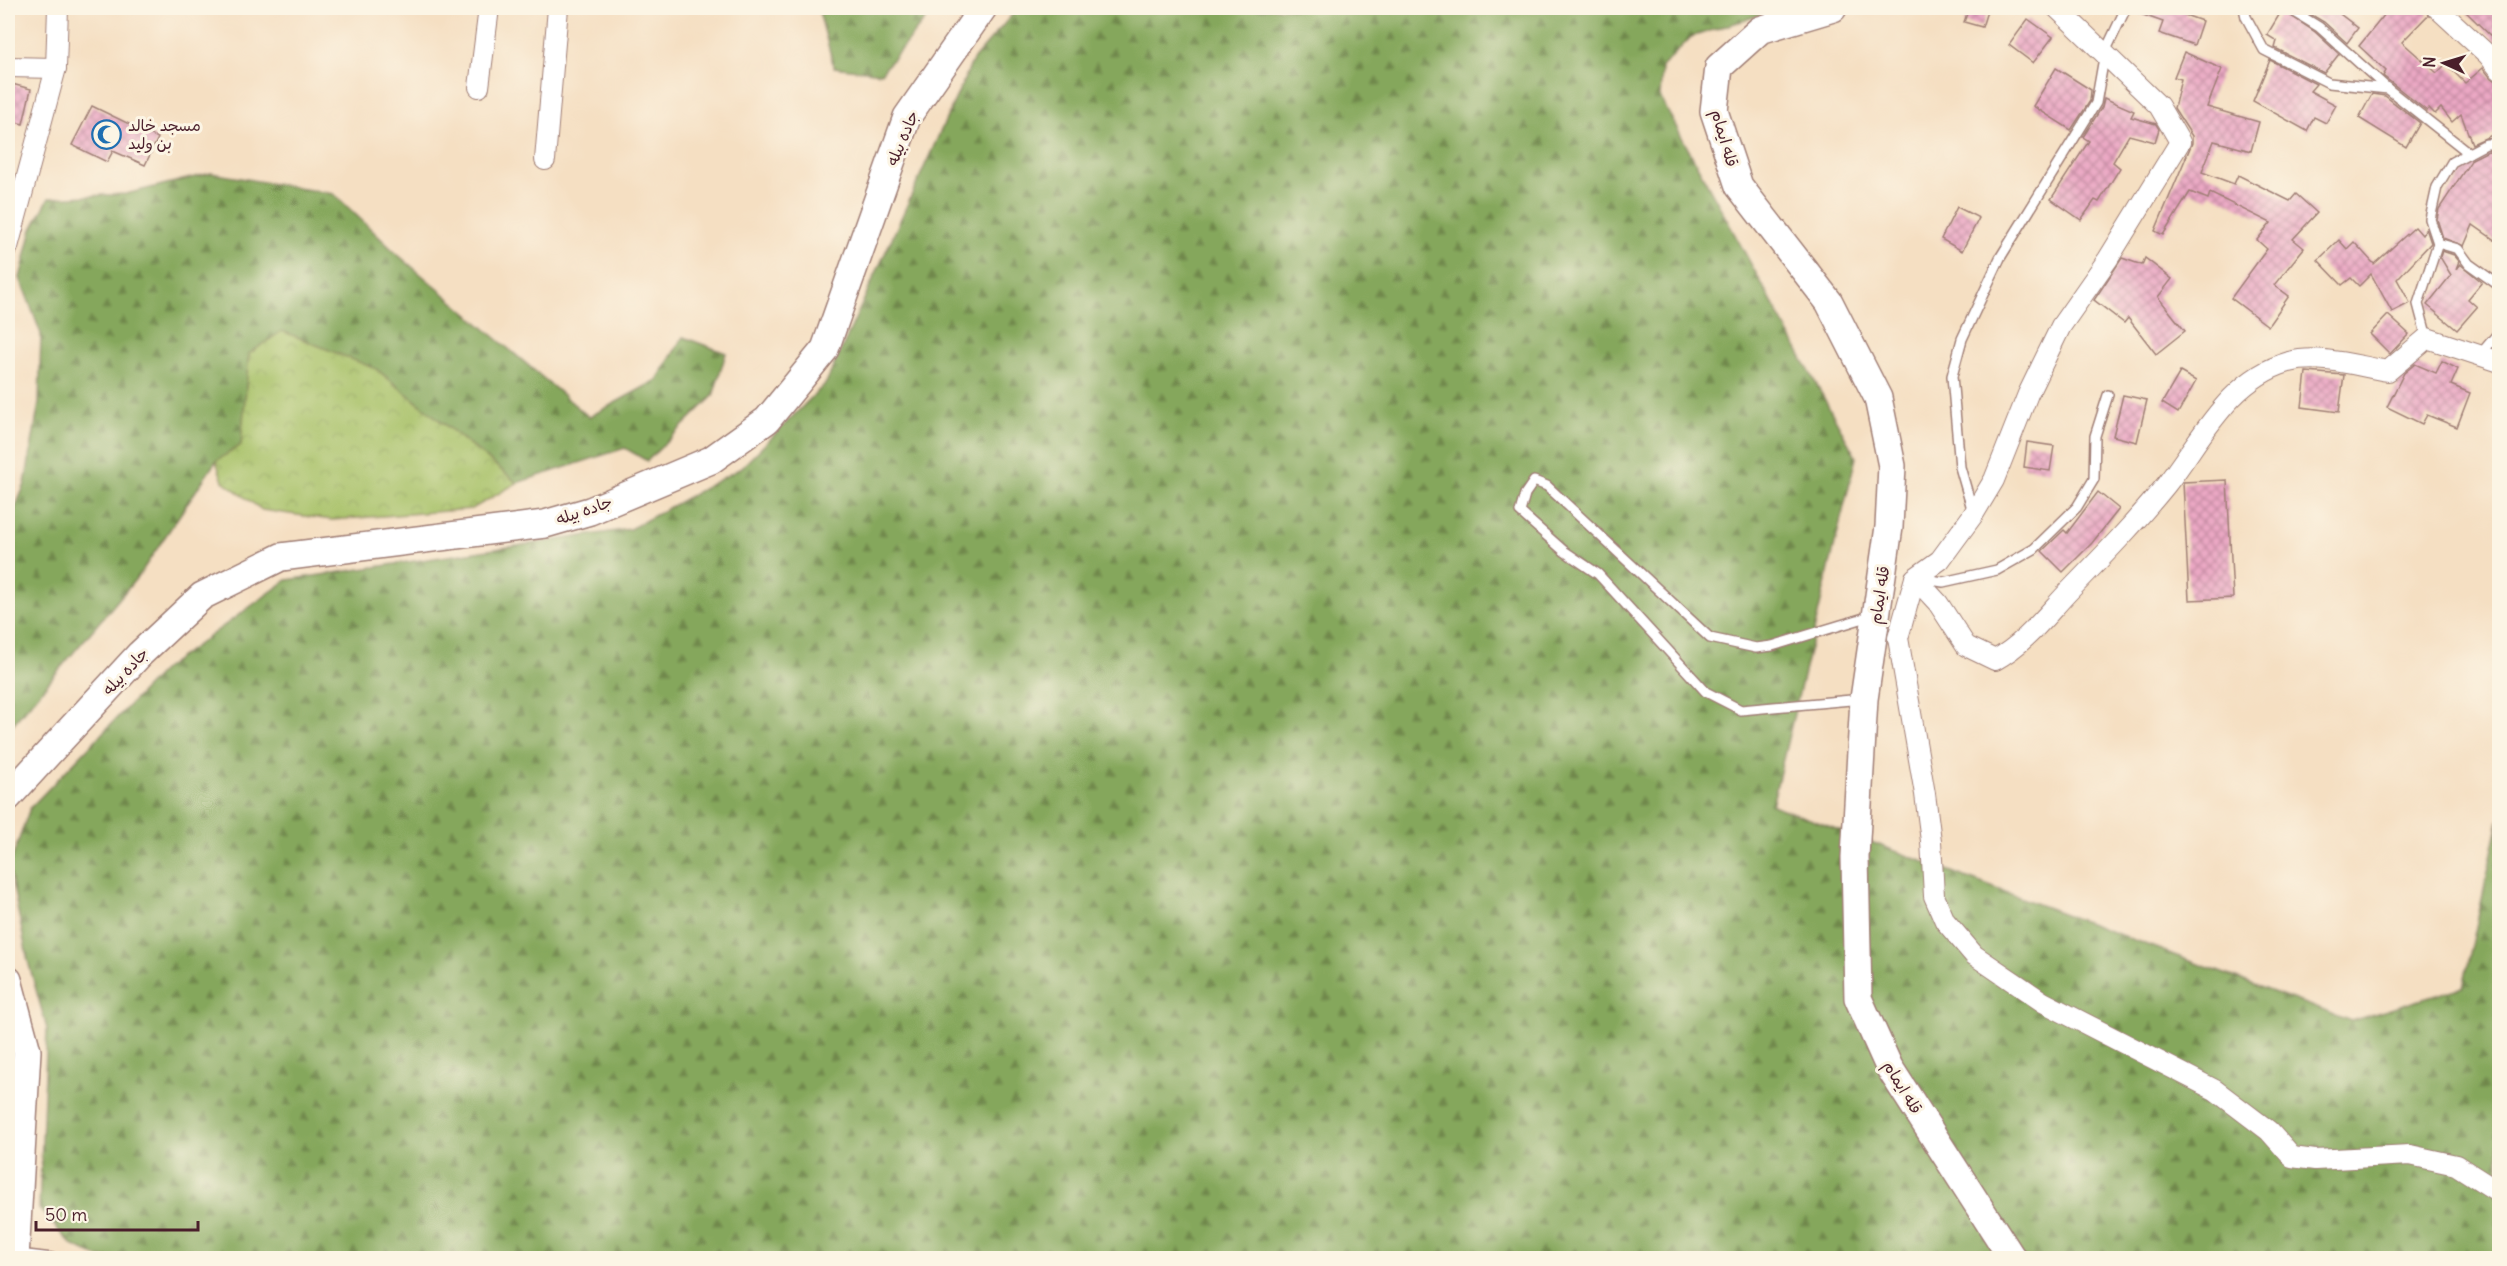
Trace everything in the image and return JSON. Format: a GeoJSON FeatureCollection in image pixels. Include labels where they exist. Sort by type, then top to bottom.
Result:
{"type":"FeatureCollection","features":[{"type":"Feature","properties":{"kind":"street"},"geometry":{"type":"LineString","coordinates":[[8,247],[56,68],[58,8]]}},
{"type":"Feature","properties":{"kind":"street"},"geometry":{"type":"LineString","coordinates":[[479,87],[489,8]]}},
{"type":"Feature","properties":{"kind":"street"},"geometry":{"type":"LineString","coordinates":[[545,160],[558,8]]}},
{"type":"Feature","properties":{"kind":"street","name":"جاده بیله"},"geometry":{"type":"LineString","coordinates":[[8,797],[140,654],[202,596],[281,557],[545,524],[590,511],[711,460],[767,420],[825,349],[908,117],[983,8]]}},
{"type":"Feature","properties":{"kind":"street","name":"قله ایمام"},"geometry":{"type":"LineString","coordinates":[[1833,8],[1760,30],[1719,67],[1714,111],[1739,186],[1829,302],[1878,398],[1892,466],[1889,527],[1864,699],[1855,856],[1858,998],[1889,1067],[2012,1258]]}},
{"type":"Feature","properties":{"kind":"street"},"geometry":{"type":"LineString","coordinates":[[2057,8],[2159,106],[2180,142],[2108,259],[2061,326],[2028,394],[1994,480],[1973,515],[1940,560],[1915,578],[1898,639],[1925,794],[1931,841],[1934,896],[1945,921],[1974,955],[2043,1002],[2215,1090],[2269,1131],[2292,1157],[2315,1160],[2410,1155],[2456,1165],[2499,1193]]}},
{"type":"Feature","properties":{"kind":"street"},"geometry":{"type":"LineString","coordinates":[[2437,8],[2488,55],[2499,70]]}},
{"type":"Feature","properties":{"kind":"street"},"geometry":{"type":"LineString","coordinates":[[8,67],[56,68]]}},
{"type":"Feature","properties":{"kind":"street"},"geometry":{"type":"LineString","coordinates":[[1915,578],[1938,603],[1966,646],[1995,660],[2017,648],[2119,542],[2166,484],[2225,402],[2258,376],[2289,362],[2325,360],[2388,371],[2427,339],[2499,362]]}},
{"type":"Feature","properties":{"kind":"street"},"geometry":{"type":"LineString","coordinates":[[8,980],[27,1051],[16,1256]]}},
{"type":"Feature","properties":{"kind":"lane"},"geometry":{"type":"LineString","coordinates":[[1973,515],[1959,467],[1952,376],[1962,339],[2000,258],[2096,103],[2105,52],[2126,8]]}},
{"type":"Feature","properties":{"kind":"lane"},"geometry":{"type":"LineString","coordinates":[[2244,8],[2246,17],[2264,50],[2329,83],[2388,88]]}},
{"type":"Feature","properties":{"kind":"lane"},"geometry":{"type":"LineString","coordinates":[[2288,8],[2319,27],[2388,88],[2469,153]]}},
{"type":"Feature","properties":{"kind":"lane"},"geometry":{"type":"LineString","coordinates":[[2427,339],[2418,304],[2438,243],[2430,219],[2437,187],[2452,162],[2486,144],[2499,144]]}},
{"type":"Feature","properties":{"kind":"lane"},"geometry":{"type":"LineString","coordinates":[[2438,243],[2458,249],[2469,264],[2499,286]]}},
{"type":"Feature","properties":{"kind":"lane"},"geometry":{"type":"LineString","coordinates":[[2479,356],[2499,332]]}},
{"type":"Feature","properties":{"kind":"lane"},"geometry":{"type":"LineString","coordinates":[[1915,578],[1943,582],[1997,570],[2034,549],[2077,507],[2094,479],[2095,436],[2108,395]]}},
{"type":"Feature","properties":{"kind":"lane"},"geometry":{"type":"LineString","coordinates":[[1864,699],[1741,710],[1706,692],[1598,574],[1564,551],[1527,520],[1521,512],[1525,494],[1533,481],[1547,486],[1710,638],[1756,648],[1772,646],[1876,615]]}},
{"type":"Feature","properties":{"kind":"lane"},"geometry":{"type":"LineString","coordinates":[[16,1256],[52,1258]]}},
{"type":"Feature","properties":{"kind":"green space"},"geometry":{"type":"Polygon","coordinates":[[[818,8],[935,8],[881,73],[834,67],[818,8]]]}},
{"type":"Feature","properties":{"kind":"green space"},"geometry":{"type":"Polygon","coordinates":[[[1018,8],[1782,8],[1691,37],[1662,67],[1660,97],[1856,457],[1772,805],[2351,1021],[2463,987],[2499,820],[2499,1258],[100,1258],[72,1245],[39,1209],[47,1029],[28,961],[9,867],[30,808],[164,669],[287,580],[630,529],[741,468],[826,383],[973,60],[1018,8]]]}},
{"type":"Feature","properties":{"kind":"green space"},"geometry":{"type":"Polygon","coordinates":[[[211,173],[334,194],[397,254],[589,417],[657,380],[683,337],[726,353],[713,396],[647,461],[625,448],[517,483],[376,369],[249,354],[241,446],[216,461],[140,574],[8,730],[8,526],[25,484],[39,403],[41,334],[20,278],[32,229],[49,198],[126,194],[211,173]]]}},
{"type":"Feature","properties":{"kind":"green space"},"geometry":{"type":"Polygon","coordinates":[[[282,331],[376,369],[517,483],[472,509],[332,520],[262,510],[223,481],[216,461],[241,445],[249,354],[282,331]]]}},
{"type":"Feature","properties":{"kind":"building"},"geometry":{"type":"Polygon","coordinates":[[[1969,8],[1988,8],[1982,27],[1964,22],[1969,8]]]}},
{"type":"Feature","properties":{"kind":"building"},"geometry":{"type":"Polygon","coordinates":[[[2133,8],[2188,8],[2185,15],[2202,21],[2194,45],[2159,33],[2163,22],[2132,11],[2133,8]]]}},
{"type":"Feature","properties":{"kind":"building"},"geometry":{"type":"Polygon","coordinates":[[[2300,8],[2332,8],[2358,28],[2347,43],[2324,22],[2300,8]]]}},
{"type":"Feature","properties":{"kind":"building"},"geometry":{"type":"Polygon","coordinates":[[[2390,8],[2425,8],[2428,15],[2402,42],[2437,73],[2446,64],[2465,83],[2483,68],[2491,78],[2499,82],[2499,132],[2472,144],[2461,114],[2452,122],[2441,108],[2435,114],[2429,108],[2427,111],[2383,76],[2386,71],[2359,46],[2390,8]]]}},
{"type":"Feature","properties":{"kind":"building"},"geometry":{"type":"Polygon","coordinates":[[[2462,8],[2499,8],[2499,44],[2462,8]]]}},
{"type":"Feature","properties":{"kind":"building"},"geometry":{"type":"Polygon","coordinates":[[[2282,10],[2315,32],[2339,54],[2324,73],[2275,48],[2277,41],[2267,35],[2282,10]]]}},
{"type":"Feature","properties":{"kind":"building"},"geometry":{"type":"Polygon","coordinates":[[[2028,19],[2053,37],[2033,63],[2009,45],[2028,19]]]}},
{"type":"Feature","properties":{"kind":"building"},"geometry":{"type":"Polygon","coordinates":[[[2184,52],[2222,69],[2207,107],[2259,122],[2251,151],[2214,141],[2202,172],[2234,184],[2238,175],[2290,201],[2296,194],[2317,213],[2293,239],[2304,248],[2274,285],[2289,296],[2268,326],[2231,298],[2267,249],[2257,240],[2271,223],[2210,193],[2208,199],[2190,192],[2163,235],[2155,231],[2192,143],[2192,136],[2174,108],[2181,79],[2174,77],[2184,52]]]}},
{"type":"Feature","properties":{"kind":"building"},"geometry":{"type":"Polygon","coordinates":[[[2270,60],[2316,84],[2310,91],[2336,105],[2326,123],[2314,117],[2307,131],[2253,101],[2270,60]]]}},
{"type":"Feature","properties":{"kind":"building"},"geometry":{"type":"Polygon","coordinates":[[[2056,68],[2091,90],[2090,101],[2071,130],[2033,106],[2056,68]]]}},
{"type":"Feature","properties":{"kind":"building"},"geometry":{"type":"Polygon","coordinates":[[[8,83],[31,89],[23,124],[8,120],[8,83]]]}},
{"type":"Feature","properties":{"kind":"building"},"geometry":{"type":"Polygon","coordinates":[[[2372,94],[2385,96],[2420,123],[2406,147],[2359,118],[2372,94]]]}},
{"type":"Feature","properties":{"kind":"building"},"geometry":{"type":"Polygon","coordinates":[[[2104,98],[2134,111],[2131,117],[2156,124],[2159,129],[2155,142],[2129,135],[2113,162],[2120,168],[2099,202],[2095,200],[2081,220],[2051,199],[2089,141],[2083,137],[2102,107],[2104,98]]]}},
{"type":"Feature","properties":{"kind":"building"},"geometry":{"type":"Polygon","coordinates":[[[92,106],[158,138],[145,165],[113,151],[107,162],[72,145],[92,106]]]}},
{"type":"Feature","properties":{"kind":"building"},"geometry":{"type":"Polygon","coordinates":[[[2488,151],[2499,154],[2499,243],[2473,225],[2464,246],[2443,238],[2437,219],[2439,209],[2472,159],[2488,151]]]}},
{"type":"Feature","properties":{"kind":"building"},"geometry":{"type":"Polygon","coordinates":[[[1957,207],[1979,218],[1962,251],[1941,239],[1957,207]]]}},
{"type":"Feature","properties":{"kind":"building"},"geometry":{"type":"Polygon","coordinates":[[[2415,227],[2422,235],[2426,228],[2431,243],[2397,279],[2410,303],[2392,312],[2371,274],[2359,286],[2351,278],[2342,285],[2318,260],[2339,240],[2347,249],[2354,242],[2374,264],[2415,227]]]}},
{"type":"Feature","properties":{"kind":"building"},"geometry":{"type":"Polygon","coordinates":[[[2442,251],[2454,255],[2459,261],[2456,269],[2460,264],[2482,282],[2468,299],[2477,307],[2457,330],[2427,305],[2451,275],[2440,257],[2442,251]]]}},
{"type":"Feature","properties":{"kind":"building"},"geometry":{"type":"Polygon","coordinates":[[[2122,258],[2142,265],[2145,258],[2172,279],[2158,297],[2185,331],[2156,354],[2128,318],[2124,323],[2094,300],[2122,258]]]}},
{"type":"Feature","properties":{"kind":"building"},"geometry":{"type":"Polygon","coordinates":[[[2388,315],[2409,334],[2390,354],[2370,334],[2388,315]]]}},
{"type":"Feature","properties":{"kind":"building"},"geometry":{"type":"Polygon","coordinates":[[[2442,361],[2458,369],[2451,385],[2470,393],[2457,427],[2427,415],[2422,424],[2387,407],[2404,373],[2415,364],[2436,373],[2442,361]]]}},
{"type":"Feature","properties":{"kind":"building"},"geometry":{"type":"Polygon","coordinates":[[[2180,372],[2196,381],[2178,413],[2162,403],[2180,372]]]}},
{"type":"Feature","properties":{"kind":"building"},"geometry":{"type":"Polygon","coordinates":[[[2306,372],[2344,375],[2339,412],[2302,407],[2306,372]]]}},
{"type":"Feature","properties":{"kind":"building"},"geometry":{"type":"Polygon","coordinates":[[[2123,395],[2147,400],[2137,442],[2113,436],[2123,395]]]}},
{"type":"Feature","properties":{"kind":"building"},"geometry":{"type":"Polygon","coordinates":[[[2027,442],[2054,446],[2050,471],[2024,467],[2027,442]]]}},
{"type":"Feature","properties":{"kind":"building"},"geometry":{"type":"Polygon","coordinates":[[[2227,480],[2233,598],[2189,600],[2183,482],[2227,480]]]}},
{"type":"Feature","properties":{"kind":"building"},"geometry":{"type":"Polygon","coordinates":[[[2098,492],[2119,509],[2092,543],[2063,572],[2042,551],[2064,530],[2067,533],[2098,492]]]}},
{"type":"Feature","properties":{"kind":"place","name":"مسجد خالد بن ولید"},"geometry":{"type":"Point","coordinates":[107,134]}}]}
